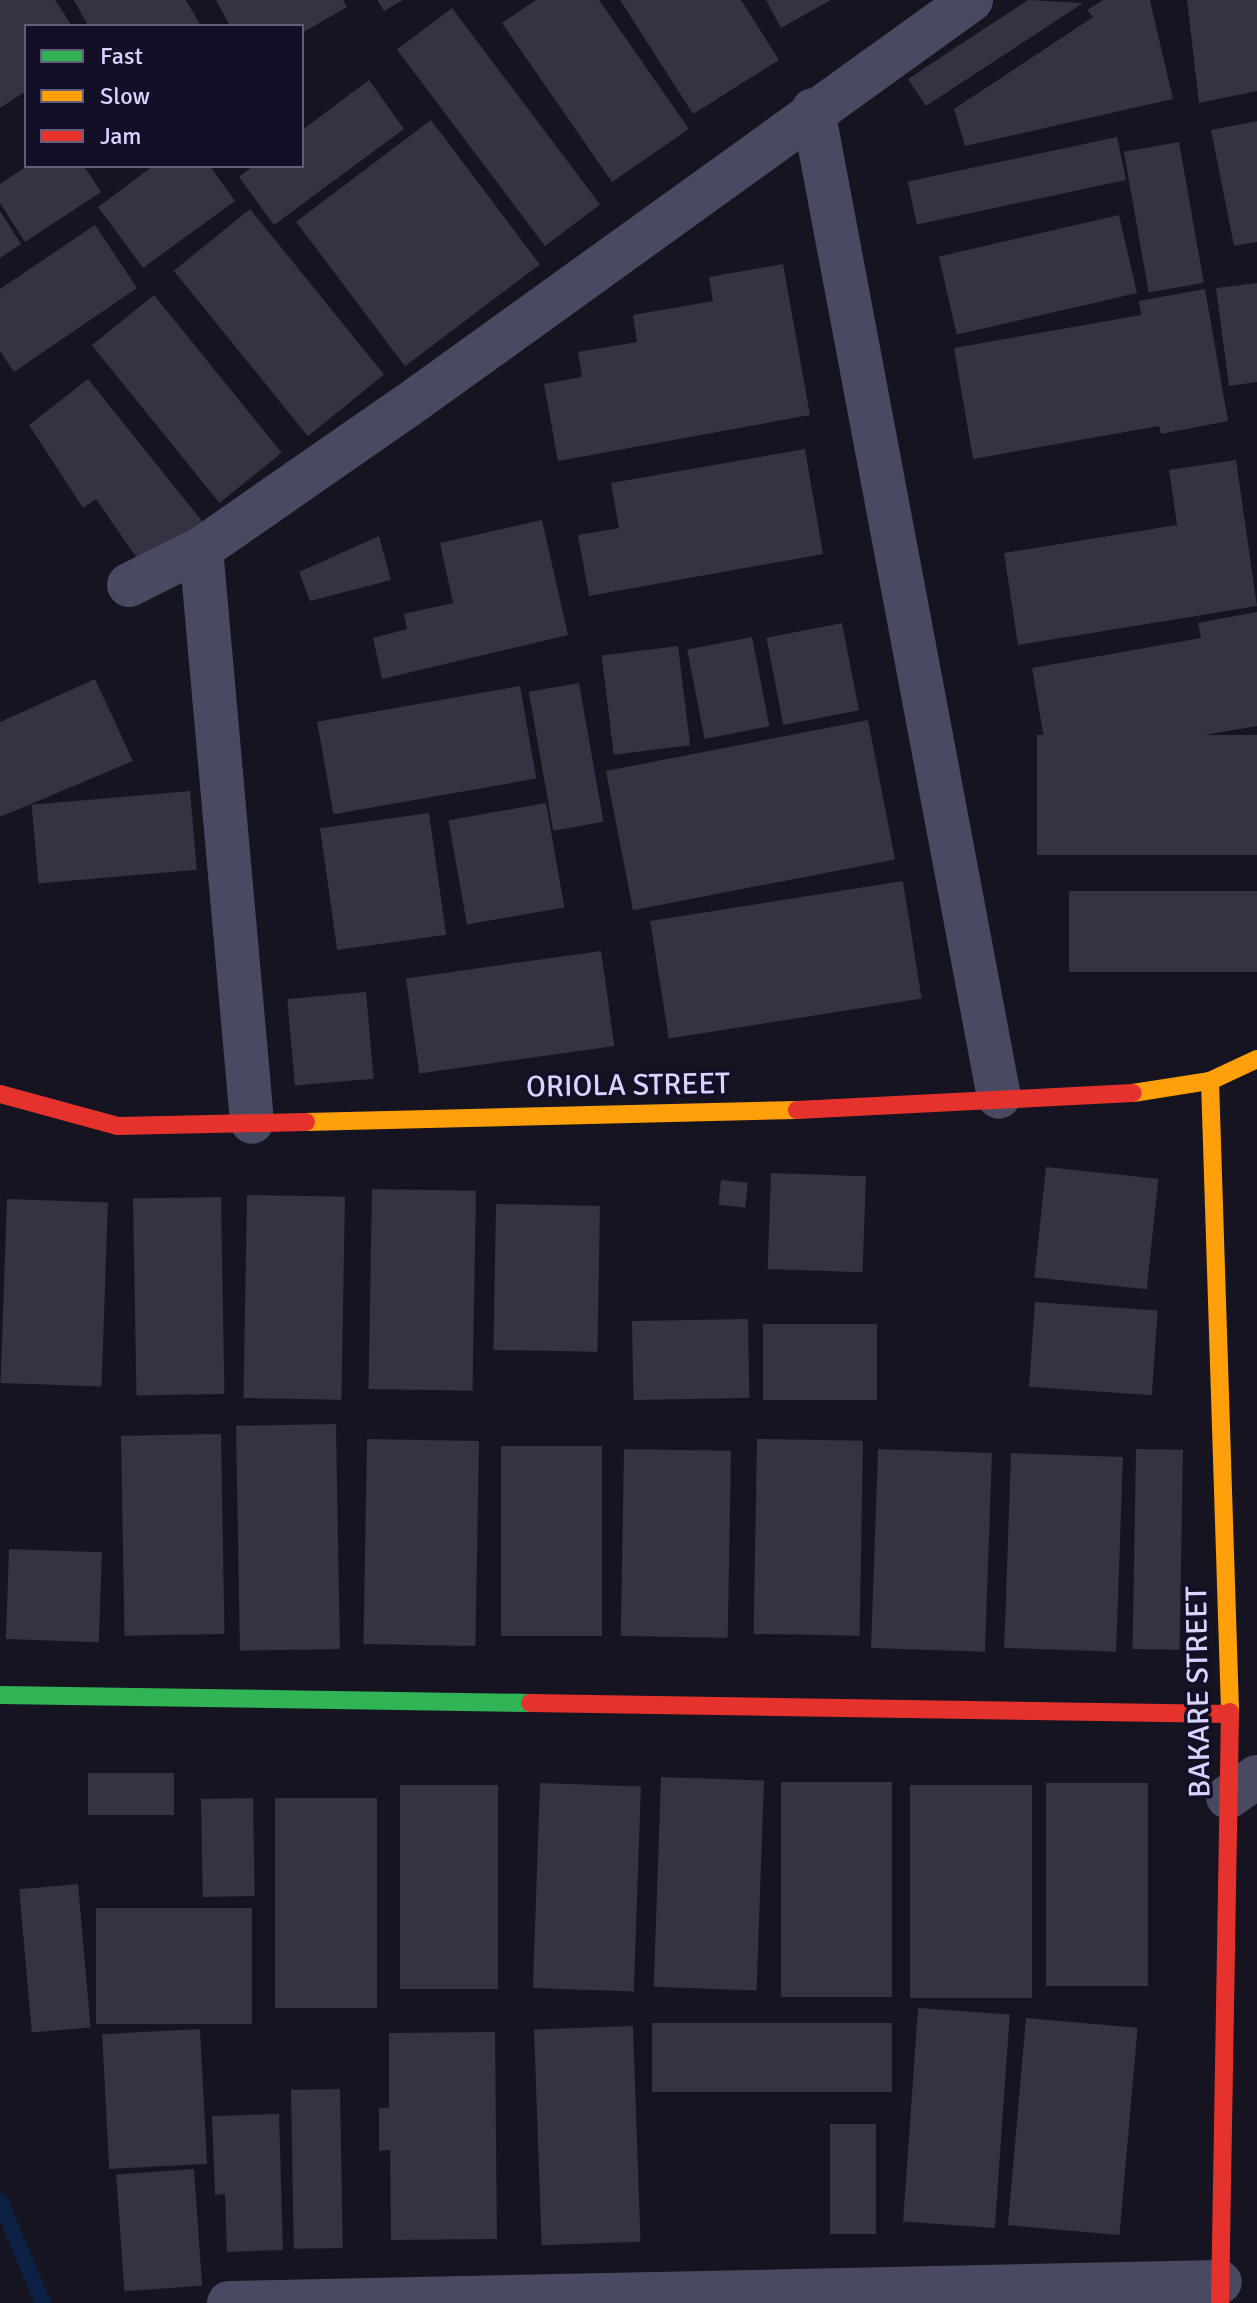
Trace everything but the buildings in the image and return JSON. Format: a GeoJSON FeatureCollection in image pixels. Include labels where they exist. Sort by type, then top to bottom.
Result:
{"type":"FeatureCollection","features":[{"type":"Feature","properties":{"kind":"street"},"geometry":{"type":"LineString","coordinates":[[129,585],[201,549],[971,0]]}},
{"type":"Feature","properties":{"kind":"street"},"geometry":{"type":"LineString","coordinates":[[813,110],[999,1097]]}},
{"type":"Feature","properties":{"kind":"street"},"geometry":{"type":"LineString","coordinates":[[201,549],[252,1122]]}},
{"type":"Feature","properties":{"kind":"street","name":"ORIOLA STREET"},"geometry":{"type":"LineString","coordinates":[[0,1094],[118,1126],[871,1108],[999,1097],[1119,1095],[1210,1081],[1257,1059]]}},
{"type":"Feature","properties":{"kind":"street","name":"BAKARE STREET"},"geometry":{"type":"LineString","coordinates":[[1210,1081],[1230,1714],[1243,1787],[1220,2293]]}},
{"type":"Feature","properties":{"kind":"street"},"geometry":{"type":"LineString","coordinates":[[0,1695],[1230,1714]]}},
{"type":"Feature","properties":{"kind":"street"},"geometry":{"type":"LineString","coordinates":[[229,2303],[1220,2293]]}},
{"type":"Feature","properties":{"kind":"waterway"},"geometry":{"type":"LineString","coordinates":[[0,2201],[43,2303]]}},
{"type":"Feature","properties":{"kind":"traffic: fast"},"geometry":{"type":"LineString","coordinates":[[0,1695],[530,1703]]}},
{"type":"Feature","properties":{"kind":"traffic: slow"},"geometry":{"type":"LineString","coordinates":[[1133,1093],[1210,1081],[1257,1059]]}},
{"type":"Feature","properties":{"kind":"traffic: slow"},"geometry":{"type":"LineString","coordinates":[[1210,1081],[1230,1712]]}},
{"type":"Feature","properties":{"kind":"traffic: slow"},"geometry":{"type":"LineString","coordinates":[[306,1122],[797,1110]]}},
{"type":"Feature","properties":{"kind":"traffic: jam"},"geometry":{"type":"LineString","coordinates":[[797,1110],[1133,1093]]}},
{"type":"Feature","properties":{"kind":"traffic: jam"},"geometry":{"type":"LineString","coordinates":[[0,1094],[118,1126],[306,1122]]}},
{"type":"Feature","properties":{"kind":"traffic: jam"},"geometry":{"type":"LineString","coordinates":[[530,1703],[1230,1714]]}},
{"type":"Feature","properties":{"kind":"traffic: jam"},"geometry":{"type":"LineString","coordinates":[[1220,2303],[1230,1712]]}}]}
